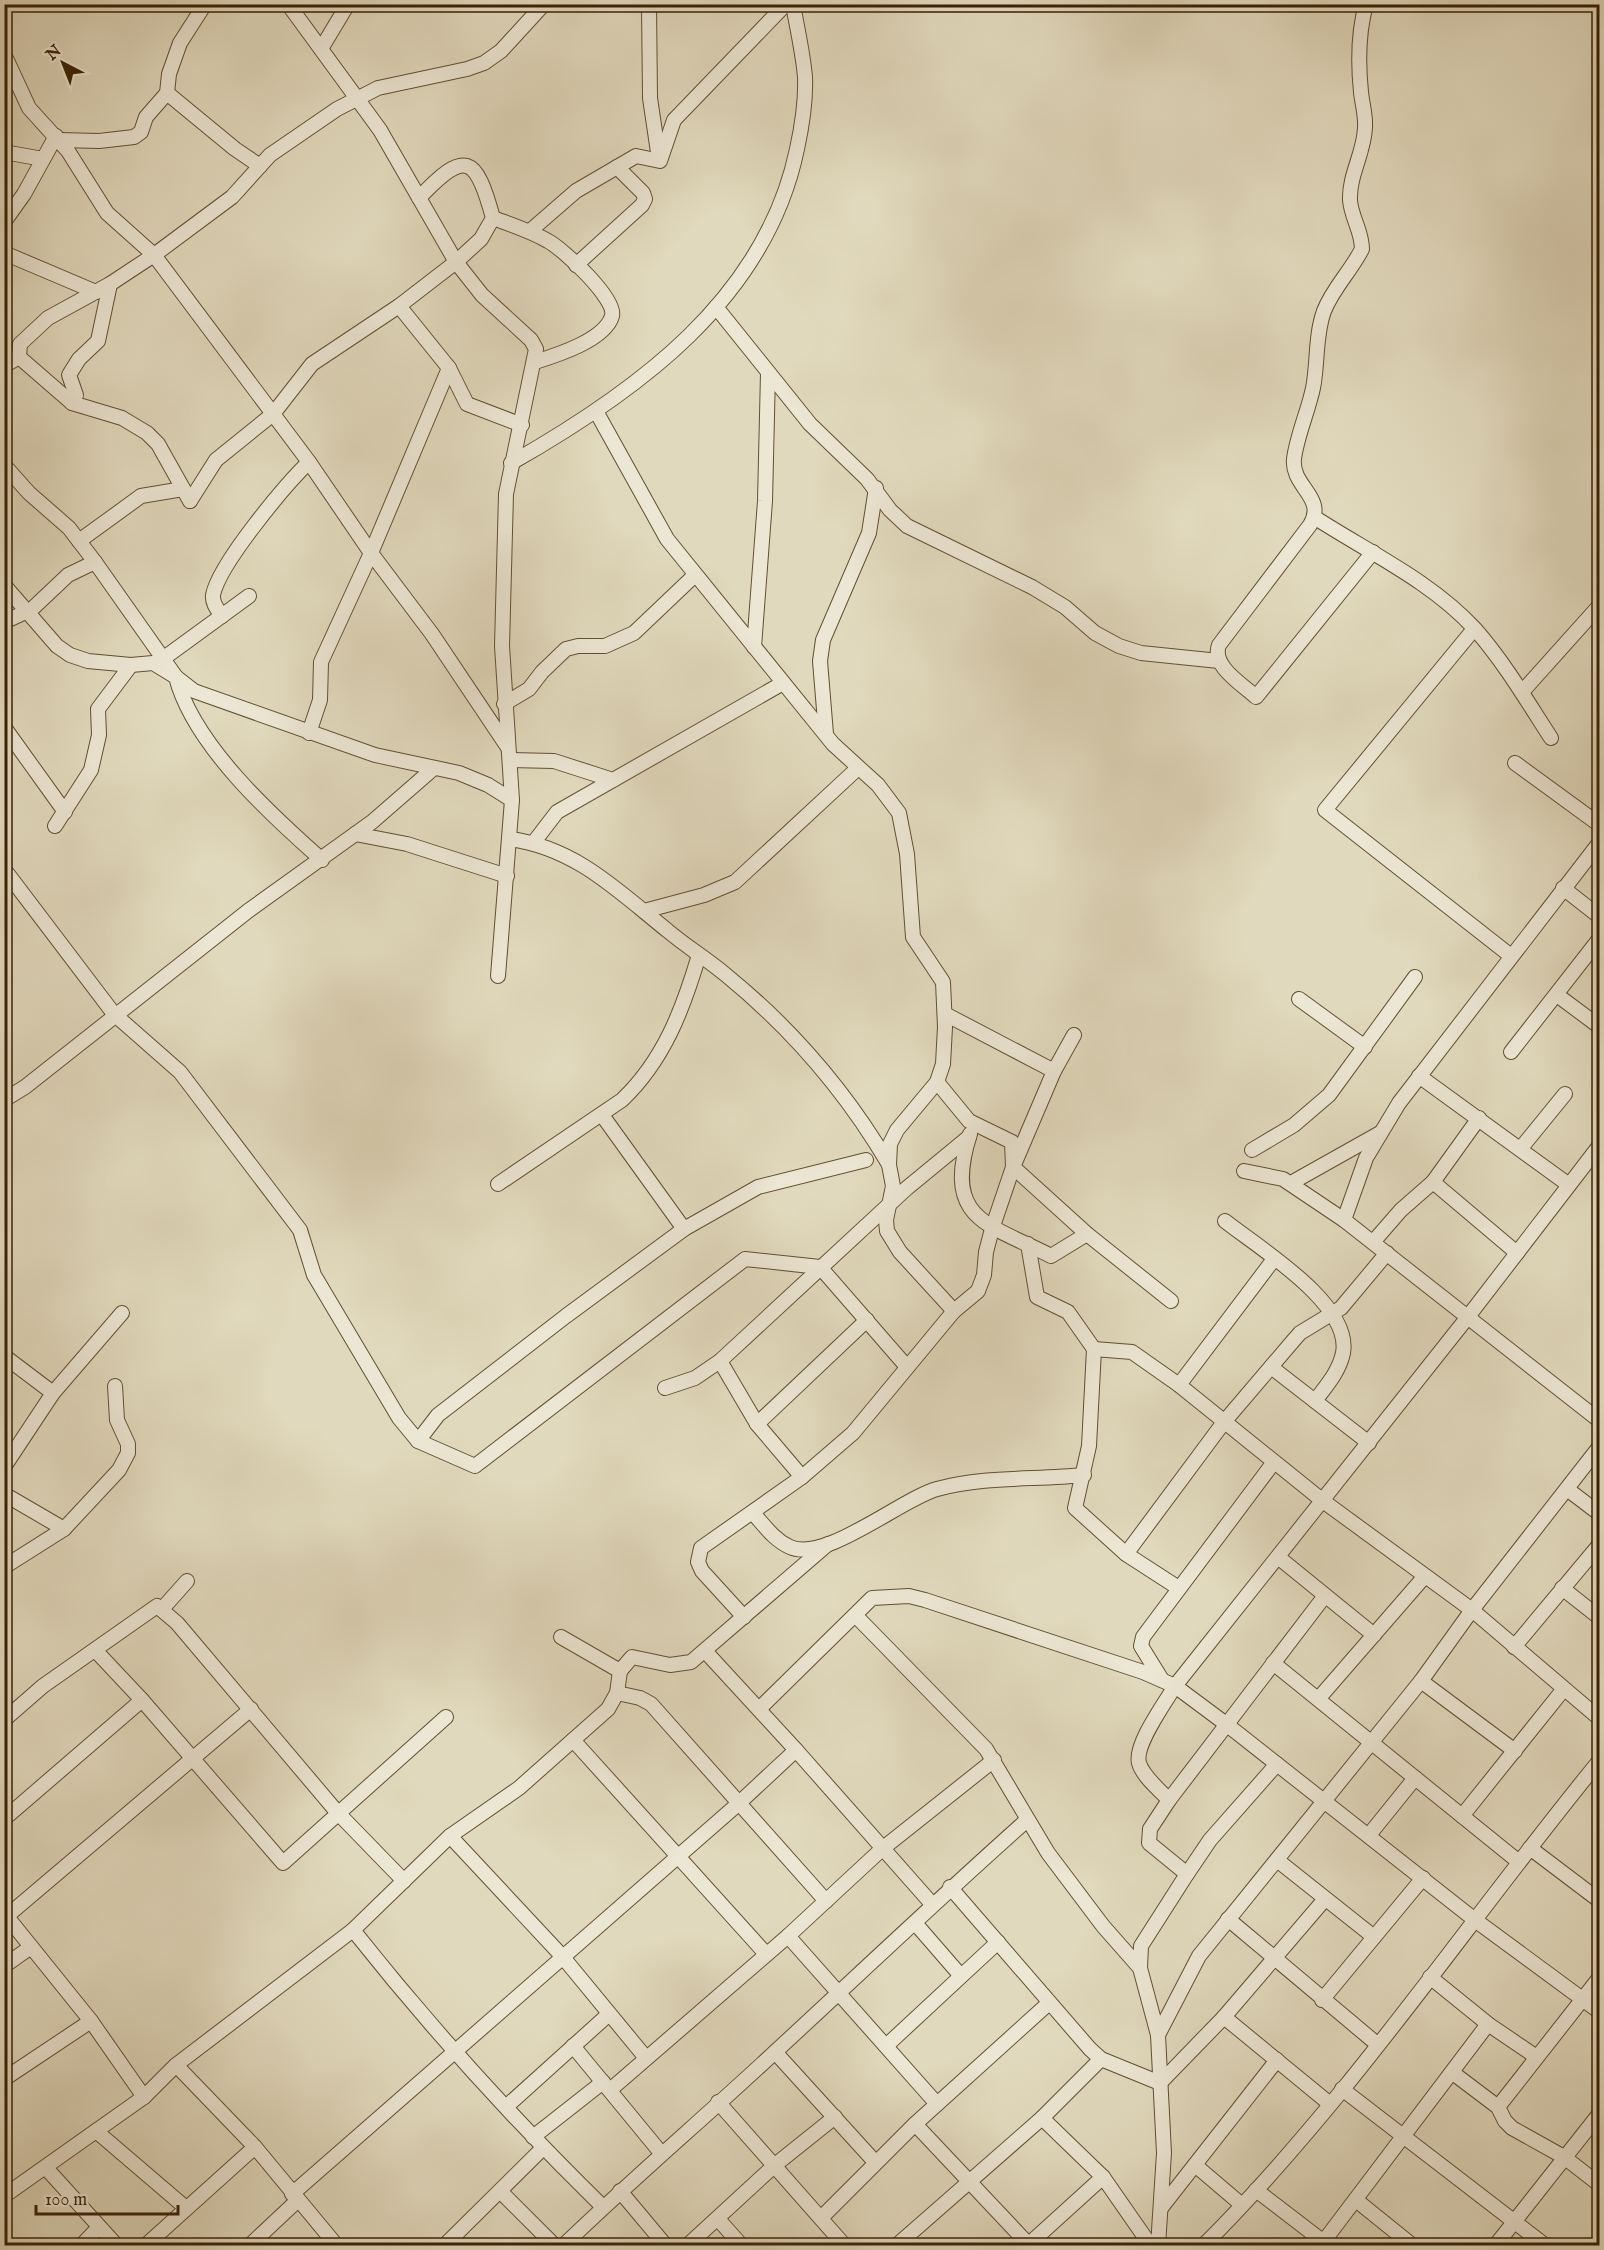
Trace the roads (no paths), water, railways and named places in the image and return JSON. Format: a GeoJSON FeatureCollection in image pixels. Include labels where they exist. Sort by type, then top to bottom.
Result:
{"type":"FeatureCollection","features":[{"type":"Feature","properties":{"kind":"street"},"geometry":{"type":"LineString","coordinates":[[58,138],[99,141],[134,137],[141,132],[146,117],[167,93],[169,74],[180,43],[205,4]]}},
{"type":"Feature","properties":{"kind":"street"},"geometry":{"type":"LineString","coordinates":[[288,4],[380,130],[456,262],[482,295],[534,344],[535,362],[506,494],[502,622],[504,704],[512,800],[498,975]]}},
{"type":"Feature","properties":{"kind":"street"},"geometry":{"type":"LineString","coordinates":[[321,49],[348,4]]}},
{"type":"Feature","properties":{"kind":"street"},"geometry":{"type":"LineString","coordinates":[[19,357],[20,344],[43,321],[110,284],[154,255],[232,197],[280,147],[357,97],[397,83],[466,69],[484,63],[501,51],[543,4]]}},
{"type":"Feature","properties":{"kind":"street"},"geometry":{"type":"LineString","coordinates":[[648,4],[650,98],[660,161]]}},
{"type":"Feature","properties":{"kind":"street"},"geometry":{"type":"LineString","coordinates":[[660,161],[674,120],[786,4]]}},
{"type":"Feature","properties":{"kind":"street"},"geometry":{"type":"LineString","coordinates":[[511,464],[597,413],[676,350],[716,307],[758,249],[778,211],[793,168],[802,122],[805,78],[793,4]]}},
{"type":"Feature","properties":{"kind":"street"},"geometry":{"type":"LineString","coordinates":[[1219,661],[1219,645],[1314,517],[1315,503],[1296,478],[1294,462],[1313,386],[1316,348],[1325,310],[1362,249],[1362,238],[1350,203],[1350,188],[1364,145],[1366,125],[1359,73],[1360,36],[1366,4]]}},
{"type":"Feature","properties":{"kind":"street"},"geometry":{"type":"LineString","coordinates":[[4,54],[28,108],[58,138],[107,213],[154,255],[309,462],[371,553],[426,624],[509,754],[554,761],[613,780]]}},
{"type":"Feature","properties":{"kind":"street"},"geometry":{"type":"LineString","coordinates":[[167,93],[260,166]]}},
{"type":"Feature","properties":{"kind":"street"},"geometry":{"type":"LineString","coordinates":[[4,222],[58,138]]}},
{"type":"Feature","properties":{"kind":"street"},"geometry":{"type":"LineString","coordinates":[[4,153],[43,159]]}},
{"type":"Feature","properties":{"kind":"street"},"geometry":{"type":"LineString","coordinates":[[530,231],[576,191],[636,156],[660,161]]}},
{"type":"Feature","properties":{"kind":"street"},"geometry":{"type":"LineString","coordinates":[[19,357],[72,403],[122,418],[147,433],[158,444],[190,501],[216,460],[273,414],[312,364],[399,306],[456,262],[481,239],[493,218],[482,179],[476,171],[467,166],[449,168],[418,198]]}},
{"type":"Feature","properties":{"kind":"street"},"geometry":{"type":"LineString","coordinates":[[576,265],[642,205],[645,199],[643,193],[617,167]]}},
{"type":"Feature","properties":{"kind":"street"},"geometry":{"type":"LineString","coordinates":[[493,218],[530,231],[551,242],[601,291],[611,305],[613,313],[609,322],[590,339],[555,356],[535,362]]}},
{"type":"Feature","properties":{"kind":"street"},"geometry":{"type":"LineString","coordinates":[[4,253],[96,292]]}},
{"type":"Feature","properties":{"kind":"street"},"geometry":{"type":"LineString","coordinates":[[72,403],[76,395],[69,375],[79,359],[98,341],[110,284]]}},
{"type":"Feature","properties":{"kind":"street"},"geometry":{"type":"LineString","coordinates":[[399,306],[449,368],[467,404],[522,425]]}},
{"type":"Feature","properties":{"kind":"street"},"geometry":{"type":"LineString","coordinates":[[716,307],[768,373],[830,445],[876,488],[890,510],[907,526],[1032,587],[1065,607],[1095,633],[1119,646],[1159,655],[1219,661],[1256,697],[1372,552]]}},
{"type":"Feature","properties":{"kind":"street"},"geometry":{"type":"LineString","coordinates":[[4,366],[19,357]]}},
{"type":"Feature","properties":{"kind":"street"},"geometry":{"type":"LineString","coordinates":[[309,733],[320,699],[321,662],[371,553],[449,368]]}},
{"type":"Feature","properties":{"kind":"street"},"geometry":{"type":"LineString","coordinates":[[754,648],[765,501],[768,373]]}},
{"type":"Feature","properties":{"kind":"street"},"geometry":{"type":"LineString","coordinates":[[597,413],[667,539],[832,744],[890,799],[899,813],[907,854],[912,937],[943,982],[945,1014],[943,1064],[937,1082],[892,1138],[889,1165],[893,1186],[886,1220],[892,1242],[954,1311]]}},
{"type":"Feature","properties":{"kind":"street"},"geometry":{"type":"LineString","coordinates":[[222,615],[214,605],[213,594],[230,563],[277,496],[309,462]]}},
{"type":"Feature","properties":{"kind":"street"},"geometry":{"type":"LineString","coordinates":[[4,465],[29,493],[79,541],[95,562],[164,658],[176,677],[185,705],[213,747],[271,813],[322,860]]}},
{"type":"Feature","properties":{"kind":"street"},"geometry":{"type":"LineString","coordinates":[[826,734],[820,660],[824,640],[869,533],[876,488]]}},
{"type":"Feature","properties":{"kind":"street"},"geometry":{"type":"LineString","coordinates":[[79,541],[141,496],[183,489]]}},
{"type":"Feature","properties":{"kind":"street"},"geometry":{"type":"LineString","coordinates":[[1314,517],[1422,584],[1474,628],[1522,692],[1551,738]]}},
{"type":"Feature","properties":{"kind":"street"},"geometry":{"type":"LineString","coordinates":[[4,622],[28,611],[54,591],[68,575],[95,562]]}},
{"type":"Feature","properties":{"kind":"street"},"geometry":{"type":"LineString","coordinates":[[504,704],[529,689],[542,672],[566,649],[578,646],[605,646],[626,639],[695,575]]}},
{"type":"Feature","properties":{"kind":"street"},"geometry":{"type":"LineString","coordinates":[[4,585],[57,646],[70,656],[88,661],[130,665],[153,663],[207,696],[375,755],[459,773],[488,785],[512,800]]}},
{"type":"Feature","properties":{"kind":"street"},"geometry":{"type":"LineString","coordinates":[[164,658],[249,596]]}},
{"type":"Feature","properties":{"kind":"street"},"geometry":{"type":"LineString","coordinates":[[1522,692],[1599,605]]}},
{"type":"Feature","properties":{"kind":"street"},"geometry":{"type":"LineString","coordinates":[[1474,628],[1325,810],[1511,956]]}},
{"type":"Feature","properties":{"kind":"street"},"geometry":{"type":"LineString","coordinates":[[55,826],[91,770],[98,743],[98,709],[130,665]]}},
{"type":"Feature","properties":{"kind":"street"},"geometry":{"type":"LineString","coordinates":[[534,842],[557,812],[783,682]]}},
{"type":"Feature","properties":{"kind":"street"},"geometry":{"type":"LineString","coordinates":[[4,727],[65,812]]}},
{"type":"Feature","properties":{"kind":"street"},"geometry":{"type":"LineString","coordinates":[[1515,763],[1599,825]]}},
{"type":"Feature","properties":{"kind":"street"},"geometry":{"type":"LineString","coordinates":[[4,1100],[34,1080],[114,1014],[248,911],[322,860],[434,768]]}},
{"type":"Feature","properties":{"kind":"street"},"geometry":{"type":"LineString","coordinates":[[644,911],[704,896],[735,882],[858,768]]}},
{"type":"Feature","properties":{"kind":"street"},"geometry":{"type":"LineString","coordinates":[[355,834],[407,844],[507,876]]}},
{"type":"Feature","properties":{"kind":"street"},"geometry":{"type":"LineString","coordinates":[[510,839],[534,842],[554,849],[581,864],[726,975],[814,1060],[855,1111],[889,1165]]}},
{"type":"Feature","properties":{"kind":"street"},"geometry":{"type":"LineString","coordinates":[[1344,1220],[1366,1158],[1380,1133],[1419,1076],[1599,842]]}},
{"type":"Feature","properties":{"kind":"street"},"geometry":{"type":"LineString","coordinates":[[4,869],[114,1014],[180,1072],[300,1230],[314,1275],[399,1418],[418,1441],[475,1466],[745,1259],[820,1267],[907,1366]]}},
{"type":"Feature","properties":{"kind":"street"},"geometry":{"type":"LineString","coordinates":[[1563,888],[1599,917]]}},
{"type":"Feature","properties":{"kind":"street"},"geometry":{"type":"LineString","coordinates":[[1511,1052],[1599,938]]}},
{"type":"Feature","properties":{"kind":"street"},"geometry":{"type":"LineString","coordinates":[[498,1185],[602,1115],[638,1084],[655,1061],[685,1002],[699,955]]}},
{"type":"Feature","properties":{"kind":"street"},"geometry":{"type":"LineString","coordinates":[[1252,1150],[1313,1110],[1329,1095],[1415,977]]}},
{"type":"Feature","properties":{"kind":"street"},"geometry":{"type":"LineString","coordinates":[[1557,995],[1599,1027]]}},
{"type":"Feature","properties":{"kind":"street"},"geometry":{"type":"LineString","coordinates":[[1299,999],[1365,1047]]}},
{"type":"Feature","properties":{"kind":"street"},"geometry":{"type":"LineString","coordinates":[[945,1014],[1054,1071]]}},
{"type":"Feature","properties":{"kind":"street"},"geometry":{"type":"LineString","coordinates":[[744,1617],[702,1571],[698,1557],[704,1544],[753,1513],[802,1477],[853,1433],[954,1311],[978,1291],[984,1275],[986,1252],[992,1229],[1013,1167],[1054,1071],[1074,1035]]}},
{"type":"Feature","properties":{"kind":"street"},"geometry":{"type":"LineString","coordinates":[[1419,1076],[1569,1185]]}},
{"type":"Feature","properties":{"kind":"street"},"geometry":{"type":"LineString","coordinates":[[937,1082],[971,1130],[1012,1142],[1013,1167],[1087,1234],[1171,1301]]}},
{"type":"Feature","properties":{"kind":"street"},"geometry":{"type":"LineString","coordinates":[[1521,1148],[1565,1094]]}},
{"type":"Feature","properties":{"kind":"street"},"geometry":{"type":"LineString","coordinates":[[602,1115],[684,1229]]}},
{"type":"Feature","properties":{"kind":"street"},"geometry":{"type":"LineString","coordinates":[[1374,1241],[1401,1210],[1433,1182],[1479,1118]]}},
{"type":"Feature","properties":{"kind":"street"},"geometry":{"type":"LineString","coordinates":[[666,1388],[695,1378],[720,1361],[971,1130]]}},
{"type":"Feature","properties":{"kind":"street"},"geometry":{"type":"LineString","coordinates":[[971,1130],[963,1170],[966,1200],[978,1220],[992,1229],[1051,1256],[1087,1234]]}},
{"type":"Feature","properties":{"kind":"street"},"geometry":{"type":"LineString","coordinates":[[1291,1183],[1359,1142],[1380,1133]]}},
{"type":"Feature","properties":{"kind":"street"},"geometry":{"type":"LineString","coordinates":[[1169,1800],[1143,1771],[1138,1761],[1143,1740],[1175,1686],[1467,1318],[1599,1145]]}},
{"type":"Feature","properties":{"kind":"street"},"geometry":{"type":"LineString","coordinates":[[418,1441],[438,1415],[684,1229],[758,1187],[866,1160]]}},
{"type":"Feature","properties":{"kind":"street"},"geometry":{"type":"LineString","coordinates":[[1244,1171],[1268,1174],[1291,1183],[1374,1241],[1467,1318],[1599,1421]]}},
{"type":"Feature","properties":{"kind":"street"},"geometry":{"type":"LineString","coordinates":[[1433,1182],[1517,1253]]}},
{"type":"Feature","properties":{"kind":"street"},"geometry":{"type":"LineString","coordinates":[[1225,1221],[1319,1297],[1340,1328],[1342,1354],[1332,1378],[1315,1401]]}},
{"type":"Feature","properties":{"kind":"street"},"geometry":{"type":"LineString","coordinates":[[1028,1244],[1037,1297],[1068,1312],[1094,1349],[1089,1446],[1075,1508],[1126,1554],[1177,1587]]}},
{"type":"Feature","properties":{"kind":"street"},"geometry":{"type":"LineString","coordinates":[[1126,1554],[1224,1422],[1300,1333],[1332,1314],[1351,1299],[1387,1253]]}},
{"type":"Feature","properties":{"kind":"street"},"geometry":{"type":"LineString","coordinates":[[1179,1385],[1274,1259]]}},
{"type":"Feature","properties":{"kind":"street"},"geometry":{"type":"LineString","coordinates":[[4,1467],[53,1393],[122,1313]]}},
{"type":"Feature","properties":{"kind":"street"},"geometry":{"type":"LineString","coordinates":[[757,1424],[867,1320]]}},
{"type":"Feature","properties":{"kind":"street"},"geometry":{"type":"LineString","coordinates":[[1094,1349],[1132,1352],[1179,1385],[1323,1501],[1472,1610],[1599,1719]]}},
{"type":"Feature","properties":{"kind":"street"},"geometry":{"type":"LineString","coordinates":[[720,1361],[757,1424],[802,1477]]}},
{"type":"Feature","properties":{"kind":"street"},"geometry":{"type":"LineString","coordinates":[[7,1362],[53,1393]]}},
{"type":"Feature","properties":{"kind":"street"},"geometry":{"type":"LineString","coordinates":[[1271,1367],[1369,1443]]}},
{"type":"Feature","properties":{"kind":"street"},"geometry":{"type":"LineString","coordinates":[[4,1567],[64,1529],[119,1470],[128,1453],[126,1437],[117,1420],[115,1386]]}},
{"type":"Feature","properties":{"kind":"street"},"geometry":{"type":"LineString","coordinates":[[1158,2035],[1191,1969],[1227,1919],[1421,1680],[1599,1446]]}},
{"type":"Feature","properties":{"kind":"street"},"geometry":{"type":"LineString","coordinates":[[1162,1680],[1141,1646],[1143,1637],[1177,1587],[1208,1552],[1231,1516],[1274,1462]]}},
{"type":"Feature","properties":{"kind":"street"},"geometry":{"type":"LineString","coordinates":[[6,2193],[46,2168],[144,2097],[176,2065],[352,1930],[450,1836],[519,1788],[608,1709],[617,1693],[620,1671],[632,1657],[682,1665],[691,1662],[828,1544],[934,1489],[977,1481],[1083,1475]]}},
{"type":"Feature","properties":{"kind":"street"},"geometry":{"type":"LineString","coordinates":[[1568,1489],[1599,1514]]}},
{"type":"Feature","properties":{"kind":"street"},"geometry":{"type":"LineString","coordinates":[[4,1494],[64,1529]]}},
{"type":"Feature","properties":{"kind":"street"},"geometry":{"type":"LineString","coordinates":[[753,1513],[773,1535],[792,1548],[828,1544]]}},
{"type":"Feature","properties":{"kind":"street"},"geometry":{"type":"LineString","coordinates":[[1514,1647],[1599,1544]]}},
{"type":"Feature","properties":{"kind":"street"},"geometry":{"type":"LineString","coordinates":[[1278,1557],[1324,1597],[1374,1635]]}},
{"type":"Feature","properties":{"kind":"street"},"geometry":{"type":"LineString","coordinates":[[1319,1698],[1425,1576]]}},
{"type":"Feature","properties":{"kind":"street"},"geometry":{"type":"LineString","coordinates":[[163,1608],[187,1581]]}},
{"type":"Feature","properties":{"kind":"street"},"geometry":{"type":"LineString","coordinates":[[1562,1588],[1599,1618]]}},
{"type":"Feature","properties":{"kind":"street"},"geometry":{"type":"LineString","coordinates":[[759,1709],[872,1598],[909,1596],[1162,1680],[1175,1686],[1226,1724],[1369,1834],[1475,1920],[1599,2012]]}},
{"type":"Feature","properties":{"kind":"street"},"geometry":{"type":"LineString","coordinates":[[1186,1874],[1149,1843],[1150,1829],[1226,1724],[1324,1597]]}},
{"type":"Feature","properties":{"kind":"street"},"geometry":{"type":"LineString","coordinates":[[4,1720],[44,1686],[157,1606],[163,1608],[337,1812],[405,1881]]}},
{"type":"Feature","properties":{"kind":"street"},"geometry":{"type":"LineString","coordinates":[[856,1616],[969,1729],[994,1760],[1027,1820],[1103,1926],[1140,1968]]}},
{"type":"Feature","properties":{"kind":"street"},"geometry":{"type":"LineString","coordinates":[[561,1637],[620,1671]]}},
{"type":"Feature","properties":{"kind":"street"},"geometry":{"type":"LineString","coordinates":[[95,1650],[142,1700],[284,1863],[337,1812],[446,1717]]}},
{"type":"Feature","properties":{"kind":"street"},"geometry":{"type":"LineString","coordinates":[[705,1651],[932,1904]]}},
{"type":"Feature","properties":{"kind":"street"},"geometry":{"type":"LineString","coordinates":[[1273,1663],[1519,1862]]}},
{"type":"Feature","properties":{"kind":"street"},"geometry":{"type":"LineString","coordinates":[[1421,1680],[1515,1751]]}},
{"type":"Feature","properties":{"kind":"street"},"geometry":{"type":"LineString","coordinates":[[1462,1816],[1563,1690]]}},
{"type":"Feature","properties":{"kind":"street"},"geometry":{"type":"LineString","coordinates":[[617,1693],[640,1698],[651,1704],[826,1901]]}},
{"type":"Feature","properties":{"kind":"street"},"geometry":{"type":"LineString","coordinates":[[4,1820],[142,1700]]}},
{"type":"Feature","properties":{"kind":"street"},"geometry":{"type":"LineString","coordinates":[[144,2097],[91,2021],[6,1914],[251,1709]]}},
{"type":"Feature","properties":{"kind":"street"},"geometry":{"type":"LineString","coordinates":[[573,1740],[766,1954]]}},
{"type":"Feature","properties":{"kind":"street"},"geometry":{"type":"LineString","coordinates":[[249,2246],[295,2197],[455,2051],[738,1804],[796,1750]]}},
{"type":"Feature","properties":{"kind":"street"},"geometry":{"type":"LineString","coordinates":[[533,2137],[646,2058],[788,1936],[882,1849],[994,1760]]}},
{"type":"Feature","properties":{"kind":"street"},"geometry":{"type":"LineString","coordinates":[[1203,2246],[1256,2190],[1330,2104],[1599,1760]]}},
{"type":"Feature","properties":{"kind":"street"},"geometry":{"type":"LineString","coordinates":[[1158,2246],[1164,2153],[1158,2035],[1140,1968],[1141,1947],[1210,1840],[1276,1764]]}},
{"type":"Feature","properties":{"kind":"street"},"geometry":{"type":"LineString","coordinates":[[1369,1834],[1415,1778]]}},
{"type":"Feature","properties":{"kind":"street"},"geometry":{"type":"LineString","coordinates":[[563,2246],[603,2206],[915,1923],[950,1887],[1027,1820]]}},
{"type":"Feature","properties":{"kind":"street"},"geometry":{"type":"LineString","coordinates":[[450,1836],[562,1956],[646,2058]]}},
{"type":"Feature","properties":{"kind":"street"},"geometry":{"type":"LineString","coordinates":[[1530,1848],[1599,1900]]}},
{"type":"Feature","properties":{"kind":"street"},"geometry":{"type":"LineString","coordinates":[[1277,1860],[1374,1937]]}},
{"type":"Feature","properties":{"kind":"street"},"geometry":{"type":"LineString","coordinates":[[1322,2000],[1423,1878]]}},
{"type":"Feature","properties":{"kind":"street"},"geometry":{"type":"LineString","coordinates":[[950,1887],[1049,2003],[1101,2059],[1160,2083]]}},
{"type":"Feature","properties":{"kind":"street"},"geometry":{"type":"LineString","coordinates":[[1160,2083],[1224,2017],[1326,1899]]}},
{"type":"Feature","properties":{"kind":"street"},"geometry":{"type":"LineString","coordinates":[[1227,1919],[1377,2044]]}},
{"type":"Feature","properties":{"kind":"street"},"geometry":{"type":"LineString","coordinates":[[915,1923],[961,1976]]}},
{"type":"Feature","properties":{"kind":"street"},"geometry":{"type":"LineString","coordinates":[[352,1930],[402,1991],[543,2148],[603,2206]]}},
{"type":"Feature","properties":{"kind":"street"},"geometry":{"type":"LineString","coordinates":[[788,1936],[937,2104]]}},
{"type":"Feature","properties":{"kind":"street"},"geometry":{"type":"LineString","coordinates":[[886,2046],[998,1942]]}},
{"type":"Feature","properties":{"kind":"street"},"geometry":{"type":"LineString","coordinates":[[4,1966],[31,1947]]}},
{"type":"Feature","properties":{"kind":"street"},"geometry":{"type":"LineString","coordinates":[[1430,1977],[1488,2024],[1535,2056]]}},
{"type":"Feature","properties":{"kind":"street"},"geometry":{"type":"LineString","coordinates":[[1498,2107],[1535,2056],[1599,1977]]}},
{"type":"Feature","properties":{"kind":"street"},"geometry":{"type":"LineString","coordinates":[[821,2218],[915,2124],[1049,2003]]}},
{"type":"Feature","properties":{"kind":"street"},"geometry":{"type":"LineString","coordinates":[[507,2106],[609,2014]]}},
{"type":"Feature","properties":{"kind":"street"},"geometry":{"type":"LineString","coordinates":[[1224,2017],[1330,2104]]}},
{"type":"Feature","properties":{"kind":"street"},"geometry":{"type":"LineString","coordinates":[[4,2079],[91,2021]]}},
{"type":"Feature","properties":{"kind":"street"},"geometry":{"type":"LineString","coordinates":[[1256,2190],[1327,2243],[1356,2200],[1488,2024]]}},
{"type":"Feature","properties":{"kind":"street"},"geometry":{"type":"LineString","coordinates":[[573,2046],[661,2153]]}},
{"type":"Feature","properties":{"kind":"street"},"geometry":{"type":"LineString","coordinates":[[775,2052],[875,2162]]}},
{"type":"Feature","properties":{"kind":"street"},"geometry":{"type":"LineString","coordinates":[[896,2246],[1042,2118],[1101,2059]]}},
{"type":"Feature","properties":{"kind":"street"},"geometry":{"type":"LineString","coordinates":[[1161,2208],[1277,2060]]}},
{"type":"Feature","properties":{"kind":"street"},"geometry":{"type":"LineString","coordinates":[[176,2065],[255,2148],[337,2246]]}},
{"type":"Feature","properties":{"kind":"street"},"geometry":{"type":"LineString","coordinates":[[1453,2073],[1498,2107],[1505,2121],[1512,2128],[1564,2157],[1599,2186]]}},
{"type":"Feature","properties":{"kind":"street"},"geometry":{"type":"LineString","coordinates":[[1342,2089],[1405,2135],[1546,2246]]}},
{"type":"Feature","properties":{"kind":"street"},"geometry":{"type":"LineString","coordinates":[[718,2102],[845,2246]]}},
{"type":"Feature","properties":{"kind":"street"},"geometry":{"type":"LineString","coordinates":[[1495,2246],[1599,2113]]}},
{"type":"Feature","properties":{"kind":"street"},"geometry":{"type":"LineString","coordinates":[[687,2246],[775,2165],[835,2117]]}},
{"type":"Feature","properties":{"kind":"street"},"geometry":{"type":"LineString","coordinates":[[1042,2118],[1103,2177],[1151,2246]]}},
{"type":"Feature","properties":{"kind":"street"},"geometry":{"type":"LineString","coordinates":[[915,2124],[970,2180],[1028,2245],[1103,2177]]}},
{"type":"Feature","properties":{"kind":"street"},"geometry":{"type":"LineString","coordinates":[[96,2131],[186,2208]]}},
{"type":"Feature","properties":{"kind":"street"},"geometry":{"type":"LineString","coordinates":[[145,2246],[255,2148]]}},
{"type":"Feature","properties":{"kind":"street"},"geometry":{"type":"LineString","coordinates":[[444,2246],[543,2148]]}},
{"type":"Feature","properties":{"kind":"street"},"geometry":{"type":"LineString","coordinates":[[1195,2165],[1242,2205]]}},
{"type":"Feature","properties":{"kind":"street"},"geometry":{"type":"LineString","coordinates":[[46,2168],[117,2246]]}},
{"type":"Feature","properties":{"kind":"street"},"geometry":{"type":"LineString","coordinates":[[500,2191],[555,2246]]}},
{"type":"Feature","properties":{"kind":"street"},"geometry":{"type":"LineString","coordinates":[[620,2191],[666,2246]]}},
{"type":"Feature","properties":{"kind":"street"},"geometry":{"type":"LineString","coordinates":[[1356,2200],[1413,2246]]}},
{"type":"Feature","properties":{"kind":"street"},"geometry":{"type":"LineString","coordinates":[[718,2218],[742,2246]]}},
{"type":"Feature","properties":{"kind":"street"},"geometry":{"type":"LineString","coordinates":[[81,2246],[99,2227]]}}]}
